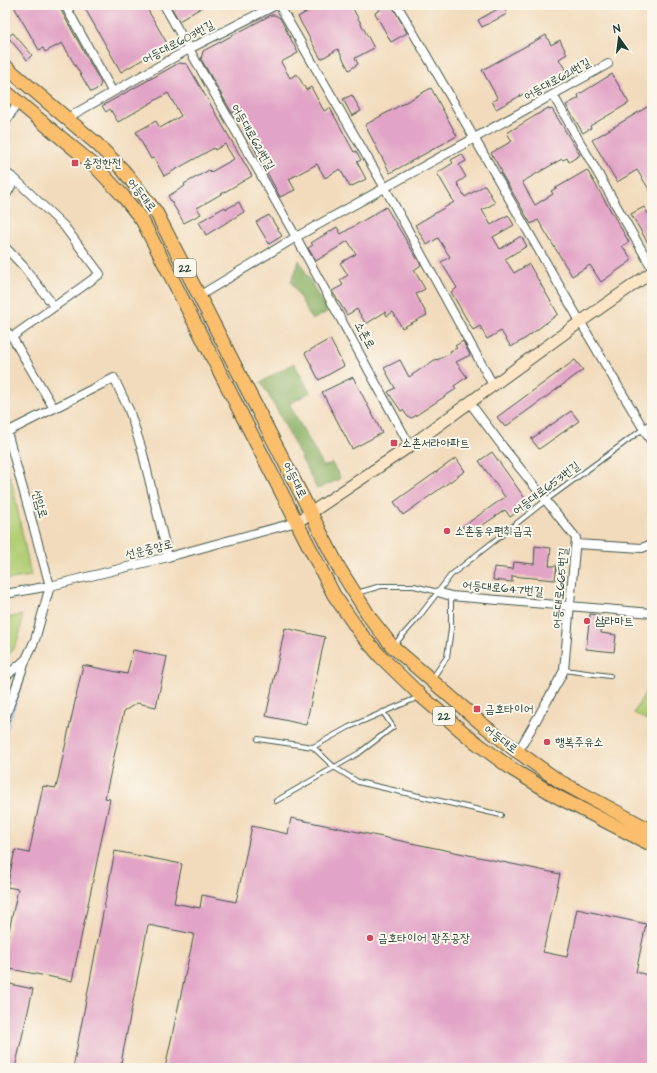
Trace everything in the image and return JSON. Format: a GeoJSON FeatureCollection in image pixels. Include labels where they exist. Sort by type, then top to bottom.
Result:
{"type":"FeatureCollection","features":[{"type":"Feature","properties":{"kind":"main road","name":"어등대로"},"geometry":{"type":"LineString","coordinates":[[5,66],[97,144],[123,170],[156,212],[339,568],[371,619],[392,646],[482,724],[518,752],[559,781],[652,830]]}},
{"type":"Feature","properties":{"kind":"main road","name":"어등대로"},"geometry":{"type":"LineString","coordinates":[[5,91],[95,166],[123,196],[142,220],[334,595],[361,634],[380,657],[421,696],[470,738],[512,769],[556,796],[652,845]]}},
{"type":"Feature","properties":{"kind":"street"},"geometry":{"type":"LineString","coordinates":[[65,5],[112,92]]}},
{"type":"Feature","properties":{"kind":"street","name":"어등대로621번길"},"geometry":{"type":"LineString","coordinates":[[164,5],[296,237]]}},
{"type":"Feature","properties":{"kind":"street"},"geometry":{"type":"LineString","coordinates":[[277,5],[385,188],[493,385]]}},
{"type":"Feature","properties":{"kind":"street","name":"어등대로603번길"},"geometry":{"type":"LineString","coordinates":[[67,118],[189,49],[277,5]]}},
{"type":"Feature","properties":{"kind":"street"},"geometry":{"type":"LineString","coordinates":[[397,5],[580,322],[652,443]]}},
{"type":"Feature","properties":{"kind":"street","name":"어등대로621번길"},"geometry":{"type":"LineString","coordinates":[[199,296],[296,237],[608,64]]}},
{"type":"Feature","properties":{"kind":"street"},"geometry":{"type":"LineString","coordinates":[[553,95],[652,268]]}},
{"type":"Feature","properties":{"kind":"street"},"geometry":{"type":"LineString","coordinates":[[5,123],[18,102]]}},
{"type":"Feature","properties":{"kind":"street"},"geometry":{"type":"LineString","coordinates":[[5,172],[15,179],[64,226],[100,274],[12,337]]}},
{"type":"Feature","properties":{"kind":"street"},"geometry":{"type":"LineString","coordinates":[[5,197],[15,179]]}},
{"type":"Feature","properties":{"kind":"street","name":"소촌로"},"geometry":{"type":"LineString","coordinates":[[296,237],[410,446]]}},
{"type":"Feature","properties":{"kind":"street"},"geometry":{"type":"LineString","coordinates":[[5,247],[23,266],[54,306]]}},
{"type":"Feature","properties":{"kind":"street"},"geometry":{"type":"LineString","coordinates":[[297,522],[410,446],[580,322],[652,272]]}},
{"type":"Feature","properties":{"kind":"street"},"geometry":{"type":"LineString","coordinates":[[5,330],[12,337],[53,408]]}},
{"type":"Feature","properties":{"kind":"street"},"geometry":{"type":"LineString","coordinates":[[6,430],[114,378],[129,410],[142,450],[168,557]]}},
{"type":"Feature","properties":{"kind":"street","name":"어등대로665번길"},"geometry":{"type":"LineString","coordinates":[[470,403],[545,501],[576,538],[564,670],[518,752]]}},
{"type":"Feature","properties":{"kind":"street","name":"선암로"},"geometry":{"type":"LineString","coordinates":[[6,430],[50,586]]}},
{"type":"Feature","properties":{"kind":"street","name":"선운중앙로"},"geometry":{"type":"LineString","coordinates":[[5,594],[50,586],[168,557],[297,522]]}},
{"type":"Feature","properties":{"kind":"street"},"geometry":{"type":"LineString","coordinates":[[576,544],[642,548],[652,544]]}},
{"type":"Feature","properties":{"kind":"street"},"geometry":{"type":"LineString","coordinates":[[5,718],[26,659],[35,640],[50,586]]}},
{"type":"Feature","properties":{"kind":"street","name":"어등대로647번길"},"geometry":{"type":"LineString","coordinates":[[438,592],[451,596],[652,613]]}},
{"type":"Feature","properties":{"kind":"street"},"geometry":{"type":"LineString","coordinates":[[5,678],[26,659]]}},
{"type":"Feature","properties":{"kind":"lane","name":"어등대로653번길"},"geometry":{"type":"LineString","coordinates":[[392,646],[418,618],[451,575],[545,501],[644,429],[652,421]]}},
{"type":"Feature","properties":{"kind":"lane","name":"어등대로647번길"},"geometry":{"type":"LineString","coordinates":[[354,593],[381,586],[414,586],[438,592]]}},
{"type":"Feature","properties":{"kind":"lane"},"geometry":{"type":"LineString","coordinates":[[430,680],[447,657],[451,629],[451,596]]}},
{"type":"Feature","properties":{"kind":"lane"},"geometry":{"type":"LineString","coordinates":[[564,670],[610,676]]}},
{"type":"Feature","properties":{"kind":"lane"},"geometry":{"type":"LineString","coordinates":[[313,748],[349,727],[421,696]]}},
{"type":"Feature","properties":{"kind":"lane"},"geometry":{"type":"LineString","coordinates":[[276,801],[359,752],[393,727],[382,712]]}},
{"type":"Feature","properties":{"kind":"lane"},"geometry":{"type":"LineString","coordinates":[[258,739],[313,748],[334,767],[358,782],[501,815]]}},
{"type":"Feature","properties":{"kind":"green space"},"geometry":{"type":"Polygon","coordinates":[[[299,260],[327,312],[312,320],[291,281],[299,260]]]}},
{"type":"Feature","properties":{"kind":"green space"},"geometry":{"type":"Polygon","coordinates":[[[294,363],[310,392],[289,404],[324,467],[332,463],[340,477],[338,480],[317,489],[261,382],[294,363]]]}},
{"type":"Feature","properties":{"kind":"green space"},"geometry":{"type":"Polygon","coordinates":[[[5,465],[12,483],[31,576],[5,580],[5,465]]]}},
{"type":"Feature","properties":{"kind":"green space"},"geometry":{"type":"Polygon","coordinates":[[[22,615],[18,639],[13,650],[5,658],[5,618],[22,615]]]}},
{"type":"Feature","properties":{"kind":"green space"},"geometry":{"type":"Polygon","coordinates":[[[652,680],[652,723],[634,713],[652,680]]]}},
{"type":"Feature","properties":{"kind":"building"},"geometry":{"type":"Polygon","coordinates":[[[13,5],[58,5],[101,83],[99,88],[91,92],[62,43],[45,52],[43,48],[39,50],[13,5]]]}},
{"type":"Feature","properties":{"kind":"building"},"geometry":{"type":"Polygon","coordinates":[[[83,5],[145,5],[168,45],[121,72],[83,5]]]}},
{"type":"Feature","properties":{"kind":"building"},"geometry":{"type":"Polygon","coordinates":[[[170,5],[206,5],[179,21],[170,5]]]}},
{"type":"Feature","properties":{"kind":"building"},"geometry":{"type":"Polygon","coordinates":[[[314,5],[351,5],[374,48],[355,58],[358,64],[349,70],[338,49],[321,59],[298,17],[315,7],[314,5]]]}},
{"type":"Feature","properties":{"kind":"building"},"geometry":{"type":"Polygon","coordinates":[[[377,5],[392,5],[407,33],[391,42],[375,13],[380,10],[377,5]]]}},
{"type":"Feature","properties":{"kind":"building"},"geometry":{"type":"Polygon","coordinates":[[[503,6],[507,14],[482,27],[478,20],[503,6]]]}},
{"type":"Feature","properties":{"kind":"building"},"geometry":{"type":"Polygon","coordinates":[[[271,15],[275,15],[280,18],[298,53],[281,62],[290,78],[297,74],[306,90],[311,87],[324,111],[330,108],[354,152],[356,151],[361,160],[357,162],[366,179],[350,187],[340,169],[325,178],[317,164],[289,179],[295,190],[280,197],[243,127],[248,125],[239,109],[232,113],[201,59],[203,51],[271,15]]]}},
{"type":"Feature","properties":{"kind":"building"},"geometry":{"type":"Polygon","coordinates":[[[13,33],[32,55],[27,60],[8,37],[13,33]]]}},
{"type":"Feature","properties":{"kind":"building"},"geometry":{"type":"Polygon","coordinates":[[[546,35],[551,45],[560,40],[567,54],[559,59],[566,71],[496,109],[492,101],[498,99],[482,70],[546,35]]]}},
{"type":"Feature","properties":{"kind":"building"},"geometry":{"type":"Polygon","coordinates":[[[179,63],[187,64],[252,176],[197,208],[201,214],[184,223],[168,196],[185,186],[184,184],[209,170],[211,172],[234,159],[225,144],[215,150],[214,148],[164,176],[154,158],[151,159],[136,132],[156,121],[160,128],[181,116],[168,93],[118,122],[110,109],[106,112],[102,106],[179,63]]]}},
{"type":"Feature","properties":{"kind":"building"},"geometry":{"type":"Polygon","coordinates":[[[612,74],[629,103],[590,126],[591,128],[583,133],[566,105],[579,98],[578,95],[612,74]]]}},
{"type":"Feature","properties":{"kind":"building"},"geometry":{"type":"Polygon","coordinates":[[[431,88],[457,136],[390,173],[365,125],[431,88]]]}},
{"type":"Feature","properties":{"kind":"building"},"geometry":{"type":"Polygon","coordinates":[[[352,95],[361,111],[352,116],[343,99],[352,95]]]}},
{"type":"Feature","properties":{"kind":"building"},"geometry":{"type":"Polygon","coordinates":[[[652,104],[652,194],[637,170],[617,182],[592,140],[652,104]]]}},
{"type":"Feature","properties":{"kind":"building"},"geometry":{"type":"Polygon","coordinates":[[[548,108],[549,110],[552,109],[580,155],[569,162],[567,158],[562,159],[522,182],[535,205],[553,194],[551,191],[587,170],[629,242],[622,246],[631,258],[631,261],[601,282],[590,265],[572,276],[538,220],[531,224],[491,153],[512,141],[507,133],[548,108]]]}},
{"type":"Feature","properties":{"kind":"building"},"geometry":{"type":"Polygon","coordinates":[[[462,154],[466,161],[459,165],[466,177],[457,183],[465,197],[485,185],[495,203],[482,210],[491,225],[508,215],[514,225],[493,237],[500,249],[521,236],[527,246],[505,259],[514,273],[529,264],[558,314],[526,338],[511,347],[501,331],[487,339],[480,326],[473,330],[451,292],[457,288],[441,262],[450,257],[438,238],[427,245],[415,225],[454,202],[437,173],[453,163],[451,160],[462,154]]]}},
{"type":"Feature","properties":{"kind":"building"},"geometry":{"type":"Polygon","coordinates":[[[239,202],[244,212],[206,235],[199,222],[225,207],[226,209],[239,202]]]}},
{"type":"Feature","properties":{"kind":"building"},"geometry":{"type":"Polygon","coordinates":[[[386,207],[421,265],[414,270],[425,289],[416,294],[427,315],[402,328],[393,312],[387,316],[385,312],[366,324],[357,309],[347,315],[332,291],[343,285],[340,280],[348,275],[340,263],[356,254],[348,241],[316,261],[308,248],[313,245],[311,243],[337,227],[341,234],[386,207]]]}},
{"type":"Feature","properties":{"kind":"building"},"geometry":{"type":"Polygon","coordinates":[[[644,207],[652,220],[652,250],[631,214],[644,207]]]}},
{"type":"Feature","properties":{"kind":"building"},"geometry":{"type":"Polygon","coordinates":[[[269,215],[282,236],[269,244],[256,222],[269,215]]]}},
{"type":"Feature","properties":{"kind":"building"},"geometry":{"type":"Polygon","coordinates":[[[330,339],[344,366],[319,380],[305,353],[330,339]]]}},
{"type":"Feature","properties":{"kind":"building"},"geometry":{"type":"Polygon","coordinates":[[[463,341],[470,355],[456,362],[467,377],[454,386],[456,389],[412,418],[408,417],[403,410],[401,411],[388,392],[395,388],[384,368],[400,360],[409,377],[436,359],[437,360],[451,353],[450,351],[457,348],[455,346],[463,341]]]}},
{"type":"Feature","properties":{"kind":"building"},"geometry":{"type":"Polygon","coordinates":[[[575,360],[583,370],[505,427],[497,417],[575,360]]]}},
{"type":"Feature","properties":{"kind":"building"},"geometry":{"type":"Polygon","coordinates":[[[353,377],[382,433],[352,449],[322,392],[353,377]]]}},
{"type":"Feature","properties":{"kind":"building"},"geometry":{"type":"Polygon","coordinates":[[[571,411],[579,421],[539,449],[531,439],[571,411]]]}},
{"type":"Feature","properties":{"kind":"building"},"geometry":{"type":"Polygon","coordinates":[[[492,452],[529,504],[510,517],[505,510],[468,535],[462,527],[505,497],[479,461],[492,452]]]}},
{"type":"Feature","properties":{"kind":"building"},"geometry":{"type":"Polygon","coordinates":[[[456,458],[465,471],[403,515],[394,502],[456,458]]]}},
{"type":"Feature","properties":{"kind":"building"},"geometry":{"type":"Polygon","coordinates":[[[535,546],[551,548],[549,566],[557,566],[555,580],[512,576],[512,582],[493,580],[494,567],[513,569],[514,562],[534,564],[535,546]]]}},
{"type":"Feature","properties":{"kind":"building"},"geometry":{"type":"Polygon","coordinates":[[[590,614],[603,616],[601,633],[616,635],[614,652],[586,649],[590,614]]]}},
{"type":"Feature","properties":{"kind":"building"},"geometry":{"type":"Polygon","coordinates":[[[285,628],[325,637],[306,725],[266,716],[285,628]]]}},
{"type":"Feature","properties":{"kind":"building"},"geometry":{"type":"Polygon","coordinates":[[[133,650],[167,657],[156,707],[137,703],[124,711],[105,798],[110,799],[72,981],[5,968],[5,949],[18,889],[7,887],[15,850],[29,853],[43,786],[56,788],[83,665],[127,674],[133,650]]]}},
{"type":"Feature","properties":{"kind":"building","name":"금호타이어 광주공장"},"geometry":{"type":"Polygon","coordinates":[[[291,818],[560,874],[543,952],[567,957],[577,909],[646,924],[636,972],[652,976],[652,1068],[165,1068],[194,934],[148,925],[120,1068],[73,1068],[115,851],[182,864],[174,903],[200,908],[202,895],[236,902],[252,826],[288,834],[291,818]]]}},
{"type":"Feature","properties":{"kind":"building"},"geometry":{"type":"Polygon","coordinates":[[[5,983],[33,989],[15,1068],[5,1068],[5,983]]]}},
{"type":"Feature","properties":{"kind":"waterway"},"geometry":{"type":"LineString","coordinates":[[5,733],[22,681]]}},
{"type":"Feature","properties":{"kind":"place","name":"송정한전"},"geometry":{"type":"Point","coordinates":[75,163]}},
{"type":"Feature","properties":{"kind":"place","name":"소촌서라아파트"},"geometry":{"type":"Point","coordinates":[394,443]}},
{"type":"Feature","properties":{"kind":"place","name":"소촌동우편취급국"},"geometry":{"type":"Point","coordinates":[447,531]}},
{"type":"Feature","properties":{"kind":"place","name":"삼라마트"},"geometry":{"type":"Point","coordinates":[587,621]}},
{"type":"Feature","properties":{"kind":"place","name":"금호타이어"},"geometry":{"type":"Point","coordinates":[477,709]}},
{"type":"Feature","properties":{"kind":"place","name":"행복주유소"},"geometry":{"type":"Point","coordinates":[547,742]}},
{"type":"Feature","properties":{"kind":"place","name":"금호타이어 광주공장"},"geometry":{"type":"Point","coordinates":[370,938]}}]}
